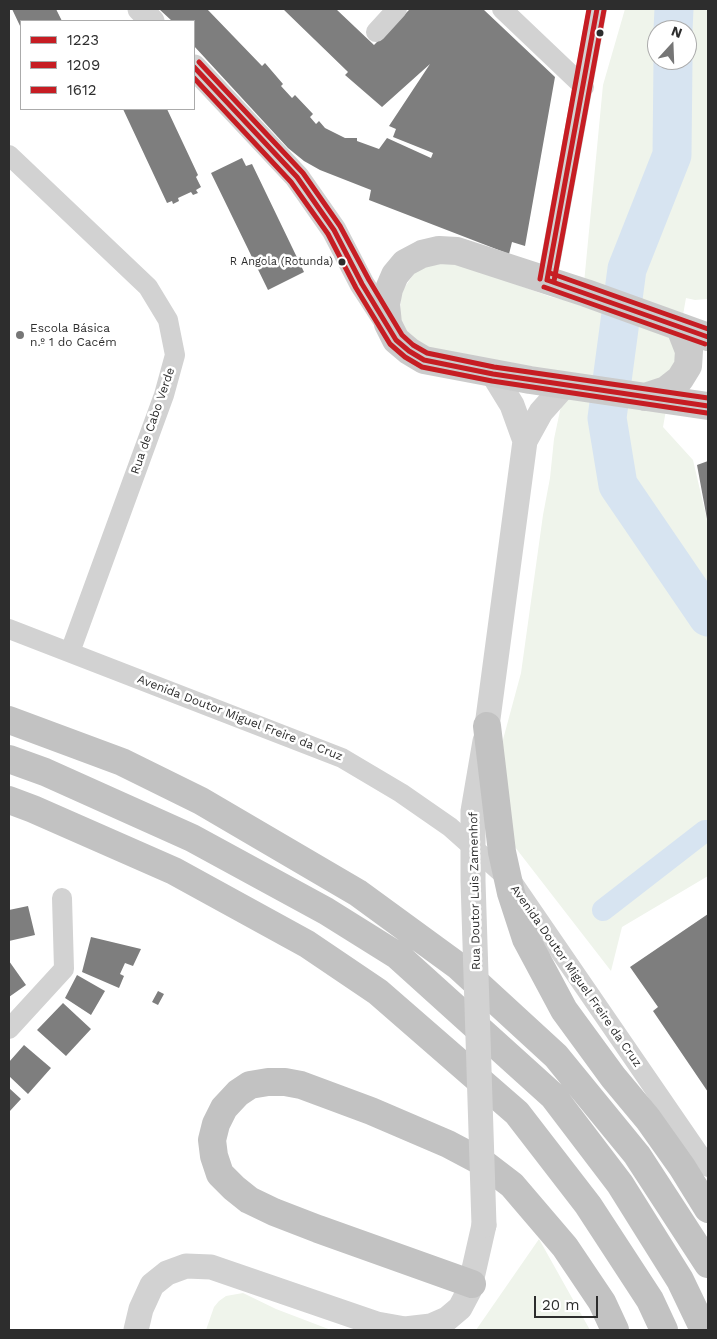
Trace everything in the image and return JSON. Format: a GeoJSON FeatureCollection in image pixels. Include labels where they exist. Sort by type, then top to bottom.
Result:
{"type":"FeatureCollection","features":[{"type":"Feature","properties":{"kind":"highway"},"geometry":{"type":"LineString","coordinates":[[9,720],[122,762],[200,801],[358,893],[458,966],[556,1056],[637,1155],[708,1264]]}},
{"type":"Feature","properties":{"kind":"highway"},"geometry":{"type":"LineString","coordinates":[[487,726],[502,852],[511,893],[526,938],[564,1010],[613,1077],[648,1119],[682,1167],[708,1209]]}},
{"type":"Feature","properties":{"kind":"highway"},"geometry":{"type":"LineString","coordinates":[[9,759],[45,772],[192,838],[326,911],[398,956],[553,1096],[620,1184],[680,1280],[704,1330]]}},
{"type":"Feature","properties":{"kind":"highway"},"geometry":{"type":"LineString","coordinates":[[9,800],[174,871],[307,944],[378,992],[517,1113],[588,1205],[650,1300],[664,1330]]}},
{"type":"Feature","properties":{"kind":"highway"},"geometry":{"type":"LineString","coordinates":[[472,1284],[300,1222],[249,1200],[220,1174],[214,1156],[212,1140],[216,1124],[224,1108],[238,1093],[250,1086],[268,1082],[300,1085],[371,1110],[448,1144],[482,1162],[512,1184],[564,1247],[602,1302],[615,1330]]}},
{"type":"Feature","properties":{"kind":"main road"},"geometry":{"type":"LineString","coordinates":[[708,338],[586,293],[458,251],[439,250],[422,254],[405,263],[395,275],[389,289],[386,304],[388,324],[396,340],[424,360],[493,374],[708,406]]}},
{"type":"Feature","properties":{"kind":"main road"},"geometry":{"type":"LineString","coordinates":[[645,397],[666,390],[680,379],[688,366],[689,351],[680,328]]}},
{"type":"Feature","properties":{"kind":"street"},"geometry":{"type":"LineString","coordinates":[[140,9],[151,20]]}},
{"type":"Feature","properties":{"kind":"street"},"geometry":{"type":"LineString","coordinates":[[376,32],[397,9]]}},
{"type":"Feature","properties":{"kind":"street"},"geometry":{"type":"LineString","coordinates":[[502,9],[584,87]]}},
{"type":"Feature","properties":{"kind":"street"},"geometry":{"type":"LineString","coordinates":[[547,280],[598,9]]}},
{"type":"Feature","properties":{"kind":"street"},"geometry":{"type":"LineString","coordinates":[[195,68],[298,178],[334,230],[362,284],[388,324]]}},
{"type":"Feature","properties":{"kind":"street","name":"Rua de Cabo Verde"},"geometry":{"type":"LineString","coordinates":[[9,155],[148,287],[168,320],[175,355],[164,395],[70,652]]}},
{"type":"Feature","properties":{"kind":"street"},"geometry":{"type":"LineString","coordinates":[[493,374],[512,405],[526,441]]}},
{"type":"Feature","properties":{"kind":"street"},"geometry":{"type":"LineString","coordinates":[[526,441],[541,412],[565,385]]}},
{"type":"Feature","properties":{"kind":"street","name":"Rua Doutor Luis Zamenhof"},"geometry":{"type":"LineString","coordinates":[[136,1330],[141,1309],[152,1286],[167,1273],[186,1266],[211,1267],[377,1324],[405,1329],[431,1326],[446,1319],[460,1308],[472,1284],[484,1225],[473,881],[473,811],[487,726],[526,441]]}},
{"type":"Feature","properties":{"kind":"street","name":"Avenida Doutor Miguel Freire da Cruz"},"geometry":{"type":"LineString","coordinates":[[9,629],[342,758],[401,793],[450,827],[513,883],[708,1167]]}},
{"type":"Feature","properties":{"kind":"street"},"geometry":{"type":"LineString","coordinates":[[9,1029],[64,969],[62,898]]}},
{"type":"Feature","properties":{"kind":"shaded area"},"geometry":{"type":"Polygon","coordinates":[[[625,9],[708,9],[708,297],[707,299],[695,300],[686,298],[663,427],[693,460],[708,524],[708,876],[622,927],[611,971],[501,829],[501,747],[521,673],[554,439],[568,373],[433,351],[411,339],[400,317],[401,293],[415,272],[434,261],[455,262],[551,297],[582,304],[603,85],[625,9]]]}},
{"type":"Feature","properties":{"kind":"shaded area"},"geometry":{"type":"Polygon","coordinates":[[[539,1239],[590,1330],[476,1330],[539,1239]]]}},
{"type":"Feature","properties":{"kind":"shaded area"},"geometry":{"type":"Polygon","coordinates":[[[243,1293],[276,1309],[331,1330],[206,1330],[214,1307],[219,1301],[226,1296],[243,1293]]]}},
{"type":"Feature","properties":{"kind":"building"},"geometry":{"type":"Polygon","coordinates":[[[12,9],[56,9],[62,20],[20,20],[20,26],[12,9]]]}},
{"type":"Feature","properties":{"kind":"building"},"geometry":{"type":"Polygon","coordinates":[[[159,9],[207,9],[262,66],[265,63],[292,98],[295,95],[313,114],[310,117],[316,124],[319,121],[325,128],[345,138],[357,138],[357,141],[379,149],[387,138],[431,158],[433,153],[393,137],[396,129],[389,126],[430,64],[382,107],[345,75],[348,72],[283,9],[336,9],[374,45],[410,9],[483,9],[555,77],[525,246],[512,242],[509,254],[369,200],[371,190],[320,170],[304,161],[288,148],[195,47],[195,20],[171,20],[159,9]]]}},
{"type":"Feature","properties":{"kind":"building"},"geometry":{"type":"Polygon","coordinates":[[[123,110],[167,110],[198,175],[196,177],[201,187],[196,190],[198,193],[193,195],[191,192],[178,198],[179,201],[173,204],[172,201],[167,203],[123,110]]]}},
{"type":"Feature","properties":{"kind":"building"},"geometry":{"type":"Polygon","coordinates":[[[242,158],[246,166],[252,164],[304,272],[268,290],[211,173],[242,158]]]}},
{"type":"Feature","properties":{"kind":"building"},"geometry":{"type":"Polygon","coordinates":[[[708,461],[708,519],[707,519],[697,465],[708,461]]]}},
{"type":"Feature","properties":{"kind":"building"},"geometry":{"type":"Polygon","coordinates":[[[28,906],[35,935],[9,941],[9,910],[28,906]]]}},
{"type":"Feature","properties":{"kind":"building"},"geometry":{"type":"Polygon","coordinates":[[[708,914],[708,1092],[653,1011],[658,1007],[630,967],[708,914]]]}},
{"type":"Feature","properties":{"kind":"building"},"geometry":{"type":"Polygon","coordinates":[[[91,937],[141,949],[133,966],[125,963],[120,974],[124,976],[119,988],[82,972],[91,937]]]}},
{"type":"Feature","properties":{"kind":"building"},"geometry":{"type":"Polygon","coordinates":[[[9,961],[26,985],[9,997],[9,961]]]}},
{"type":"Feature","properties":{"kind":"building"},"geometry":{"type":"Polygon","coordinates":[[[77,975],[105,991],[91,1015],[65,998],[77,975]]]}},
{"type":"Feature","properties":{"kind":"building"},"geometry":{"type":"Polygon","coordinates":[[[158,991],[164,994],[158,1005],[152,1002],[158,991]]]}},
{"type":"Feature","properties":{"kind":"building"},"geometry":{"type":"Polygon","coordinates":[[[63,1003],[91,1029],[66,1056],[37,1030],[63,1003]]]}},
{"type":"Feature","properties":{"kind":"building"},"geometry":{"type":"Polygon","coordinates":[[[24,1045],[51,1068],[28,1094],[9,1076],[9,1062],[24,1045]]]}},
{"type":"Feature","properties":{"kind":"building"},"geometry":{"type":"Polygon","coordinates":[[[9,1088],[21,1099],[9,1112],[9,1088]]]}},
{"type":"Feature","properties":{"kind":"waterway"},"geometry":{"type":"LineString","coordinates":[[673,20],[674,9]]}},
{"type":"Feature","properties":{"kind":"waterway"},"geometry":{"type":"LineString","coordinates":[[673,70],[672,155],[627,269],[607,418],[618,485],[708,617]]}},
{"type":"Feature","properties":{"kind":"waterway"},"geometry":{"type":"LineString","coordinates":[[603,910],[705,831],[708,831]]}},
{"type":"Feature","properties":{"kind":"transit line","name":"1612"},"geometry":{"type":"LineString","coordinates":[[540,279],[589,9]]}},
{"type":"Feature","properties":{"kind":"transit line","name":"1223"},"geometry":{"type":"LineString","coordinates":[[547,280],[597,9]]}},
{"type":"Feature","properties":{"kind":"transit line","name":"1209"},"geometry":{"type":"LineString","coordinates":[[554,281],[604,10]]}},
{"type":"Feature","properties":{"kind":"transit line","name":"1612"},"geometry":{"type":"LineString","coordinates":[[199,62],[303,173],[340,226],[402,335],[413,345],[427,353],[494,367],[708,398]]}},
{"type":"Feature","properties":{"kind":"transit line","name":"1223"},"geometry":{"type":"LineString","coordinates":[[195,68],[297,177],[334,230],[362,284],[396,340],[409,351],[424,360],[493,374],[708,406]]}},
{"type":"Feature","properties":{"kind":"transit line","name":"1209"},"geometry":{"type":"LineString","coordinates":[[195,79],[291,182],[328,234],[356,288],[390,344],[405,357],[422,367],[492,381],[707,413]]}},
{"type":"Feature","properties":{"kind":"transit line","name":"1612"},"geometry":{"type":"LineString","coordinates":[[550,273],[708,329]]}},
{"type":"Feature","properties":{"kind":"transit line","name":"1223"},"geometry":{"type":"LineString","coordinates":[[547,280],[708,337]]}},
{"type":"Feature","properties":{"kind":"transit line","name":"1209"},"geometry":{"type":"LineString","coordinates":[[544,287],[705,344]]}},
{"type":"Feature","properties":{"kind":"place","name":"R Angola (Rotunda)"},"geometry":{"type":"Point","coordinates":[342,262]}},
{"type":"Feature","properties":{"kind":"place","name":"Escola Básica n.º 1 do Cacém"},"geometry":{"type":"Point","coordinates":[20,335]}}]}
